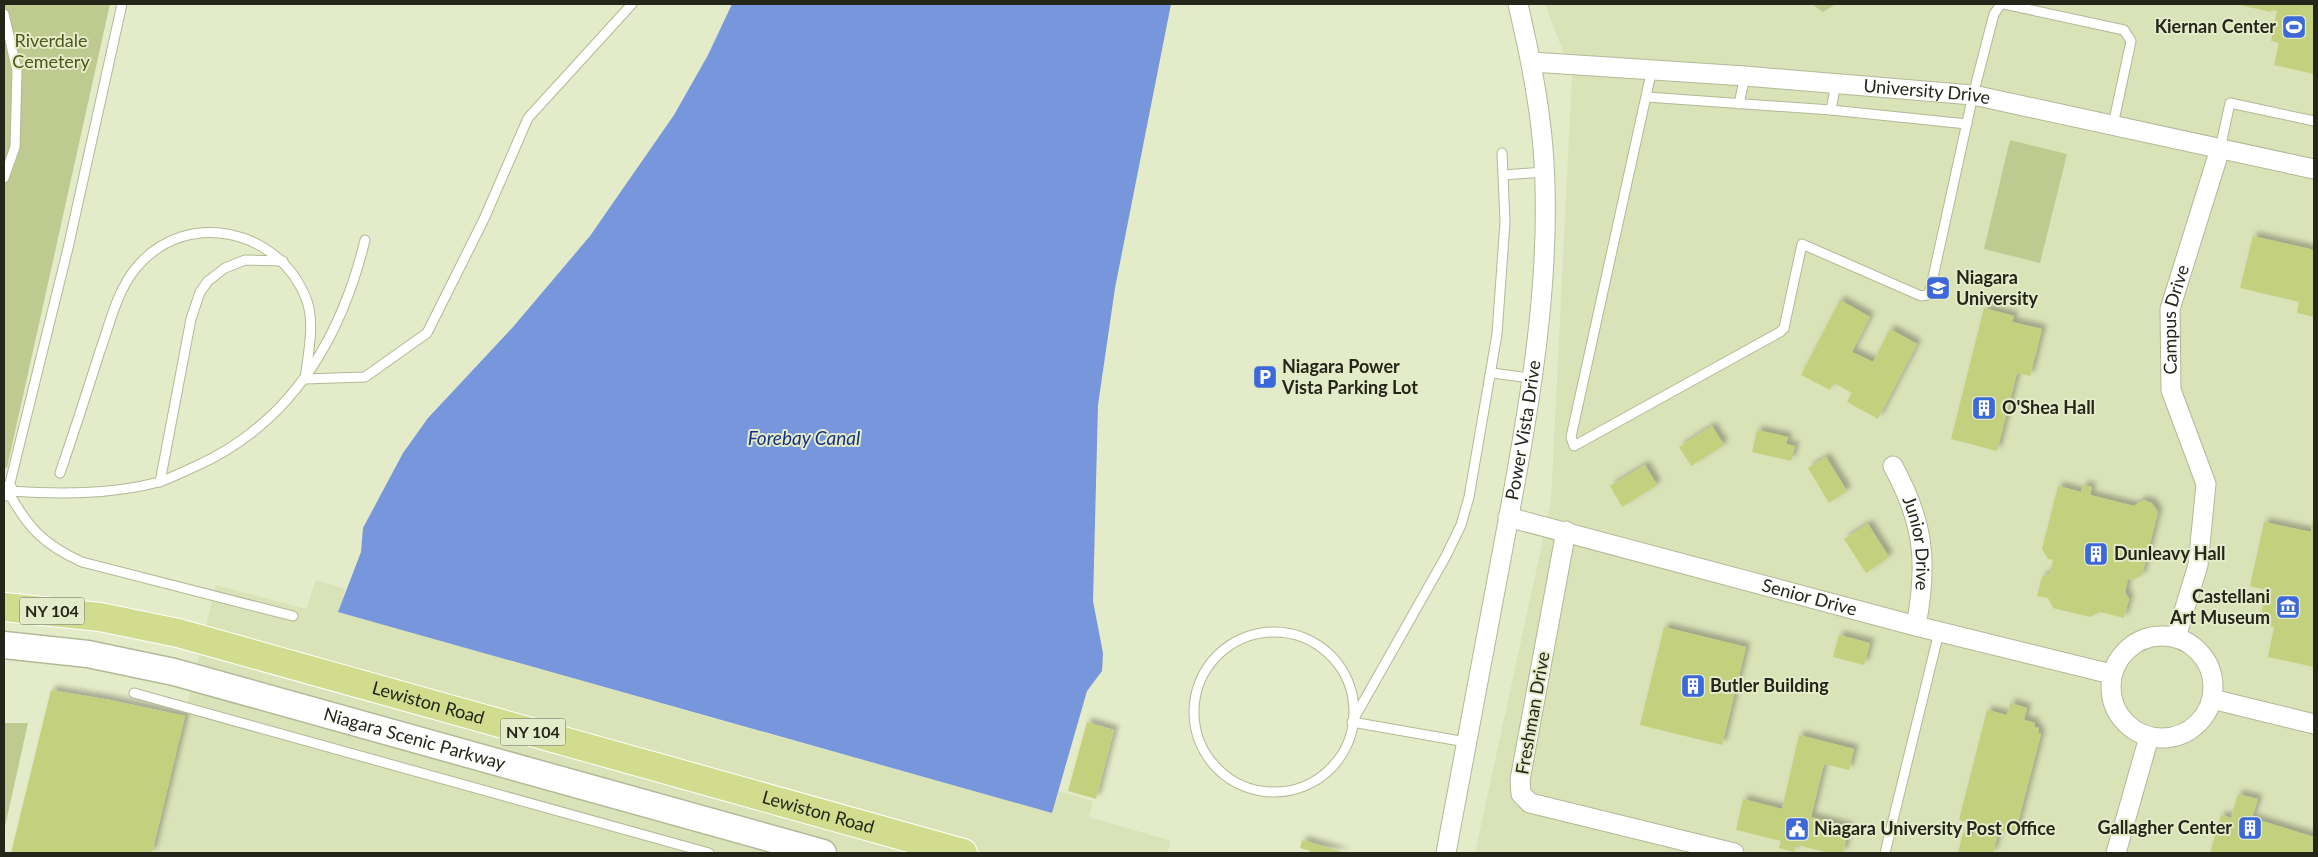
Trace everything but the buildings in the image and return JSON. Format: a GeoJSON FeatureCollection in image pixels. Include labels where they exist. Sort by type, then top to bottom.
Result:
{"type":"FeatureCollection","features":[{"type":"Feature","properties":{"kind":"main road","name":"Lewiston Road"},"geometry":{"type":"LineString","coordinates":[[4,607],[114,620],[178,633],[963,853]]}},
{"type":"Feature","properties":{"kind":"main road","name":"Niagara Scenic Parkway"},"geometry":{"type":"LineString","coordinates":[[4,645],[88,654],[182,674],[823,853]]}},
{"type":"Feature","properties":{"kind":"street","name":"Power Vista Drive"},"geometry":{"type":"LineString","coordinates":[[1446,853],[1508,517],[1530,378],[1542,282],[1543,149],[1532,62],[1518,4]]}},
{"type":"Feature","properties":{"kind":"street","name":"University Drive"},"geometry":{"type":"LineString","coordinates":[[1532,62],[1836,83],[1973,96],[2314,169]]}},
{"type":"Feature","properties":{"kind":"street","name":"Campus Drive"},"geometry":{"type":"LineString","coordinates":[[2176,637],[2198,565],[2206,484],[2171,390],[2170,309],[2220,150]]}},
{"type":"Feature","properties":{"kind":"street","name":"Junior Drive"},"geometry":{"type":"LineString","coordinates":[[1894,466],[1916,513],[1922,539],[1923,574],[1916,626]]}},
{"type":"Feature","properties":{"kind":"street","name":"Senior Drive"},"geometry":{"type":"LineString","coordinates":[[1508,517],[1938,632],[2111,674]]}},
{"type":"Feature","properties":{"kind":"street","name":"Freshman Drive"},"geometry":{"type":"LineString","coordinates":[[1566,531],[1520,780],[1521,794],[1530,803],[1734,853]]}},
{"type":"Feature","properties":{"kind":"street"},"geometry":{"type":"LineString","coordinates":[[2155,635],[2176,637],[2194,646],[2206,661],[2213,679],[2212,699],[2204,717],[2188,732],[2169,738],[2149,737],[2131,729],[2117,714],[2110,695],[2111,674],[2120,656],[2136,642],[2155,635]]}},
{"type":"Feature","properties":{"kind":"street"},"geometry":{"type":"LineString","coordinates":[[2212,699],[2314,724]]}},
{"type":"Feature","properties":{"kind":"street"},"geometry":{"type":"LineString","coordinates":[[2116,853],[2149,737]]}},
{"type":"Feature","properties":{"kind":"lane"},"geometry":{"type":"LineString","coordinates":[[122,4],[68,248],[6,491],[21,516],[34,532],[56,549],[82,562],[293,616]]}},
{"type":"Feature","properties":{"kind":"lane"},"geometry":{"type":"LineString","coordinates":[[305,379],[365,377],[427,333],[484,219],[528,118],[632,4]]}},
{"type":"Feature","properties":{"kind":"lane"},"geometry":{"type":"LineString","coordinates":[[1652,69],[1571,437],[1574,446],[1780,332],[1784,328],[1802,244],[1921,296],[1927,296],[1930,291],[1973,96],[1994,14],[2002,4],[2124,30],[2131,40],[2113,125]]}},
{"type":"Feature","properties":{"kind":"lane"},"geometry":{"type":"LineString","coordinates":[[4,14],[17,71],[15,147],[4,178]]}},
{"type":"Feature","properties":{"kind":"lane"},"geometry":{"type":"LineString","coordinates":[[1739,104],[1745,76]]}},
{"type":"Feature","properties":{"kind":"lane"},"geometry":{"type":"LineString","coordinates":[[1831,110],[1836,83]]}},
{"type":"Feature","properties":{"kind":"lane"},"geometry":{"type":"LineString","coordinates":[[1647,97],[1831,110],[1967,124]]}},
{"type":"Feature","properties":{"kind":"lane"},"geometry":{"type":"LineString","coordinates":[[2220,150],[2230,103],[2314,121]]}},
{"type":"Feature","properties":{"kind":"lane"},"geometry":{"type":"LineString","coordinates":[[1352,722],[1353,703],[1346,678],[1332,658],[1312,642],[1288,633],[1263,633],[1239,640],[1225,649],[1218,654],[1203,674],[1195,698],[1194,721],[1198,736],[1211,762],[1234,781],[1247,788],[1269,792],[1292,790],[1313,782],[1331,768],[1345,749],[1352,722],[1446,556],[1460,525],[1469,497],[1492,373],[1503,264],[1505,202],[1502,152]]}},
{"type":"Feature","properties":{"kind":"lane"},"geometry":{"type":"LineString","coordinates":[[1504,175],[1543,172]]}},
{"type":"Feature","properties":{"kind":"lane"},"geometry":{"type":"LineString","coordinates":[[60,473],[123,288],[144,259],[169,242],[185,236],[218,232],[241,236],[257,243],[283,262],[294,276],[307,301],[311,323],[305,379]]}},
{"type":"Feature","properties":{"kind":"lane"},"geometry":{"type":"LineString","coordinates":[[6,491],[59,494],[160,482],[222,454],[249,436],[286,401],[305,379],[329,340],[356,278],[365,240]]}},
{"type":"Feature","properties":{"kind":"lane"},"geometry":{"type":"LineString","coordinates":[[160,482],[191,319],[200,292],[208,280],[225,268],[245,260],[283,262]]}},
{"type":"Feature","properties":{"kind":"lane"},"geometry":{"type":"LineString","coordinates":[[1492,373],[1530,378]]}},
{"type":"Feature","properties":{"kind":"lane"},"geometry":{"type":"LineString","coordinates":[[1885,853],[1938,632]]}},
{"type":"Feature","properties":{"kind":"lane"},"geometry":{"type":"LineString","coordinates":[[134,693],[709,853]]}},
{"type":"Feature","properties":{"kind":"lane"},"geometry":{"type":"LineString","coordinates":[[1352,722],[1466,742]]}},
{"type":"Feature","properties":{"kind":"shaded area","name":"Niagara University"},"geometry":{"type":"Polygon","coordinates":[[[1545,4],[2314,4],[2314,853],[1475,853],[1551,502],[1572,75],[1545,4]]]}},
{"type":"Feature","properties":{"kind":"shaded area"},"geometry":{"type":"Polygon","coordinates":[[[316,580],[345,589],[339,612],[1052,813],[1058,791],[1093,801],[1089,817],[1171,841],[1167,853],[152,853],[216,585],[306,609],[316,580]]]}},
{"type":"Feature","properties":{"kind":"green space","name":"Riverdale Cemetery"},"geometry":{"type":"Polygon","coordinates":[[[4,4],[110,4],[7,468],[4,467],[4,4]]]}},
{"type":"Feature","properties":{"kind":"green space"},"geometry":{"type":"Polygon","coordinates":[[[1812,4],[1836,4],[1823,12],[1812,4]]]}},
{"type":"Feature","properties":{"kind":"green space"},"geometry":{"type":"Polygon","coordinates":[[[2010,140],[2067,154],[2040,263],[1984,249],[2010,140]]]}},
{"type":"Feature","properties":{"kind":"green space"},"geometry":{"type":"Polygon","coordinates":[[[4,723],[28,723],[4,831],[4,723]]]}},
{"type":"Feature","properties":{"kind":"water","name":"Forebay Canal"},"geometry":{"type":"Polygon","coordinates":[[[732,4],[1171,4],[1115,288],[1098,405],[1093,601],[1103,653],[1102,671],[1087,691],[1052,813],[338,612],[361,552],[363,528],[403,453],[428,418],[513,327],[590,236],[674,115],[708,55],[732,4]]]}},
{"type":"Feature","properties":{"kind":"place","name":"Kiernan Center"},"geometry":{"type":"Point","coordinates":[2294,27]}},
{"type":"Feature","properties":{"kind":"place","name":"Niagara University"},"geometry":{"type":"Point","coordinates":[1938,288]}},
{"type":"Feature","properties":{"kind":"place","name":"Niagara Power Vista Parking Lot"},"geometry":{"type":"Point","coordinates":[1265,377]}},
{"type":"Feature","properties":{"kind":"place","name":"O'Shea Hall"},"geometry":{"type":"Point","coordinates":[1984,408]}},
{"type":"Feature","properties":{"kind":"place","name":"Dunleavy Hall"},"geometry":{"type":"Point","coordinates":[2096,554]}},
{"type":"Feature","properties":{"kind":"place","name":"Castellani Art Museum"},"geometry":{"type":"Point","coordinates":[2288,607]}},
{"type":"Feature","properties":{"kind":"place","name":"Butler Building"},"geometry":{"type":"Point","coordinates":[1693,686]}},
{"type":"Feature","properties":{"kind":"place","name":"Gallagher Center"},"geometry":{"type":"Point","coordinates":[2250,828]}},
{"type":"Feature","properties":{"kind":"place","name":"Niagara University Post Office"},"geometry":{"type":"Point","coordinates":[1797,829]}}]}
